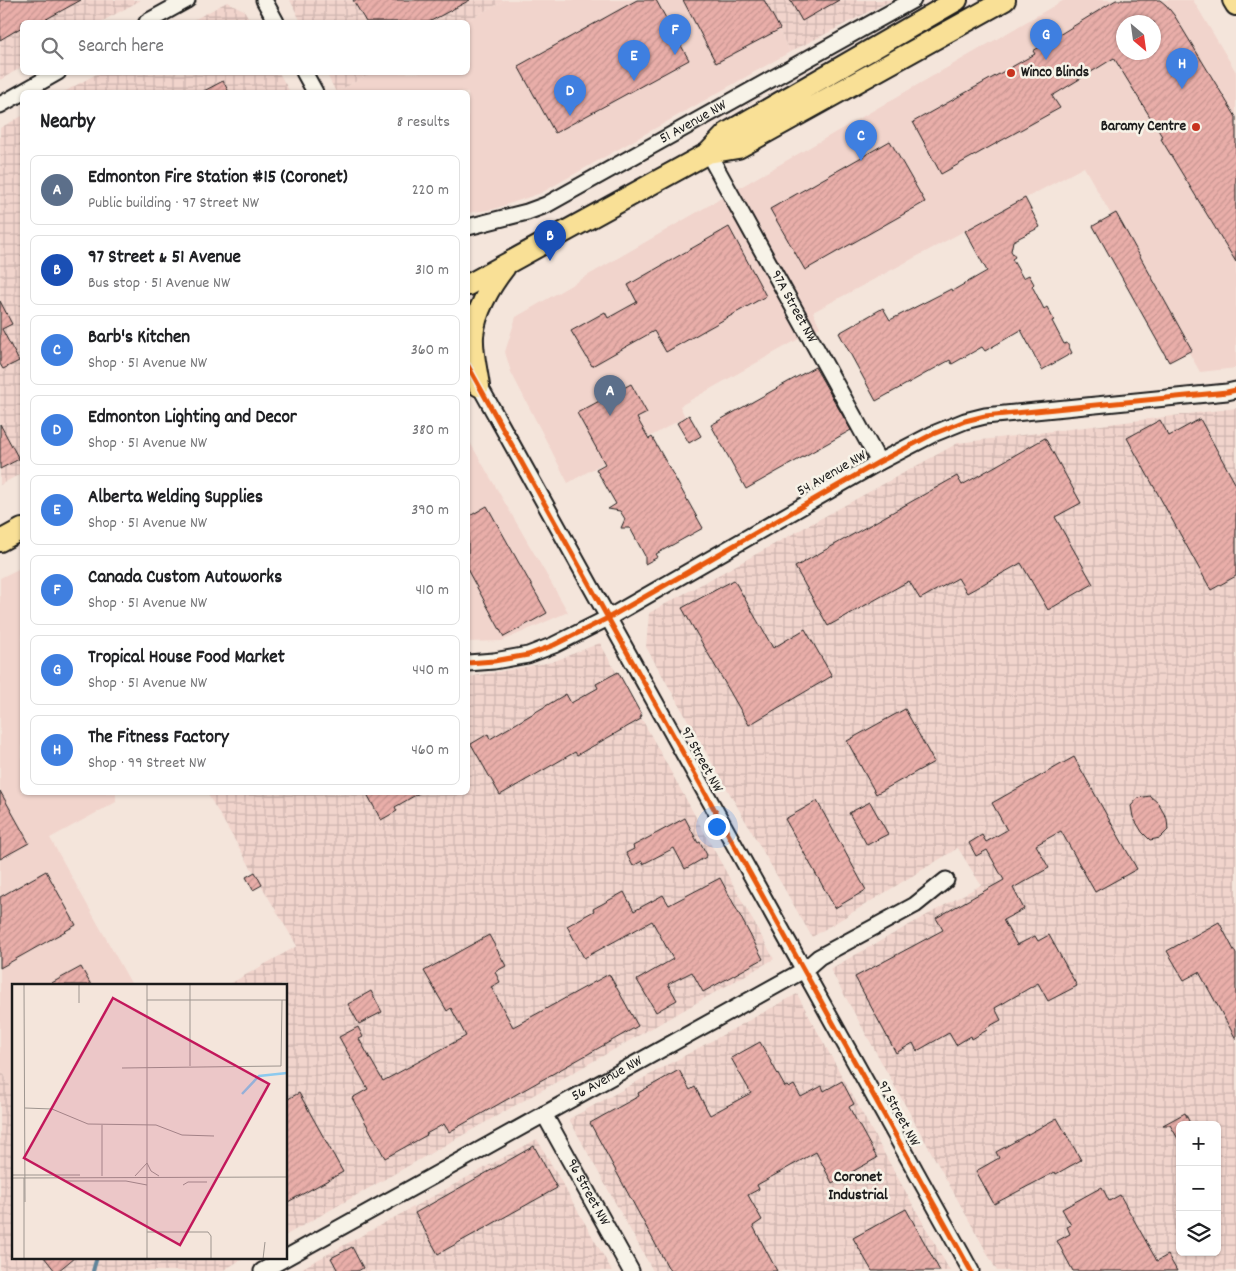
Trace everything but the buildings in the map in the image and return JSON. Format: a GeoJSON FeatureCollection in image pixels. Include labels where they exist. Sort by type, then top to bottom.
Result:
{"type":"FeatureCollection","features":[{"type":"Feature","properties":{"kind":"main road","name":"51 Avenue NW"},"geometry":{"type":"LineString","coordinates":[[708,153],[738,148],[1005,0]]}},
{"type":"Feature","properties":{"kind":"main road"},"geometry":{"type":"LineString","coordinates":[[1233,0],[1236,5]]}},
{"type":"Feature","properties":{"kind":"main road","name":"51 Avenue NW"},"geometry":{"type":"LineString","coordinates":[[470,284],[708,153],[728,133],[952,1]]}},
{"type":"Feature","properties":{"kind":"main road"},"geometry":{"type":"LineString","coordinates":[[473,382],[473,342],[476,319],[494,283],[508,263]]}},
{"type":"Feature","properties":{"kind":"main road"},"geometry":{"type":"LineString","coordinates":[[0,541],[20,530]]}},
{"type":"Feature","properties":{"kind":"street"},"geometry":{"type":"LineString","coordinates":[[151,20],[186,0]]}},
{"type":"Feature","properties":{"kind":"street"},"geometry":{"type":"LineString","coordinates":[[264,0],[275,20]]}},
{"type":"Feature","properties":{"kind":"street","name":"51 Avenue NW"},"geometry":{"type":"LineString","coordinates":[[470,227],[546,205],[913,0]]}},
{"type":"Feature","properties":{"kind":"street","name":"51 Avenue NW"},"geometry":{"type":"LineString","coordinates":[[952,1],[962,23]]}},
{"type":"Feature","properties":{"kind":"street"},"geometry":{"type":"LineString","coordinates":[[26,90],[53,75]]}},
{"type":"Feature","properties":{"kind":"street"},"geometry":{"type":"LineString","coordinates":[[306,75],[315,90]]}},
{"type":"Feature","properties":{"kind":"street"},"geometry":{"type":"LineString","coordinates":[[0,105],[20,94]]}},
{"type":"Feature","properties":{"kind":"street","name":"97A Street NW"},"geometry":{"type":"LineString","coordinates":[[708,153],[879,462]]}},
{"type":"Feature","properties":{"kind":"street","name":"97 Street NW"},"geometry":{"type":"LineString","coordinates":[[473,382],[608,618],[971,1271]]}},
{"type":"Feature","properties":{"kind":"street","name":"54 Avenue NW"},"geometry":{"type":"LineString","coordinates":[[470,663],[528,655],[554,645],[608,618],[879,462],[933,434],[965,421],[985,416],[1236,390]]}},
{"type":"Feature","properties":{"kind":"street","name":"56 Avenue NW"},"geometry":{"type":"LineString","coordinates":[[288,1257],[804,970],[819,957],[915,904],[946,880]]}},
{"type":"Feature","properties":{"kind":"street","name":"96 Street NW"},"geometry":{"type":"LineString","coordinates":[[544,1114],[631,1271]]}},
{"type":"Feature","properties":{"kind":"street","name":"56 Avenue NW"},"geometry":{"type":"LineString","coordinates":[[262,1271],[285,1258]]}},
{"type":"Feature","properties":{"kind":"shaded area"},"geometry":{"type":"Polygon","coordinates":[[[0,0],[141,0],[105,20],[20,20],[20,68],[0,80],[0,0]]]}},
{"type":"Feature","properties":{"kind":"shaded area"},"geometry":{"type":"Polygon","coordinates":[[[290,0],[505,0],[468,20],[300,20],[290,0]]]}},
{"type":"Feature","properties":{"kind":"shaded area"},"geometry":{"type":"Polygon","coordinates":[[[505,0],[764,0],[790,52],[541,193],[494,209],[470,213],[470,90],[340,90],[368,75],[470,75],[470,20],[468,20],[505,0]]]}},
{"type":"Feature","properties":{"kind":"shaded area"},"geometry":{"type":"Polygon","coordinates":[[[764,0],[892,0],[790,52],[764,0]]]}},
{"type":"Feature","properties":{"kind":"shaded area"},"geometry":{"type":"Polygon","coordinates":[[[1064,0],[1193,0],[1236,72],[1236,368],[1200,372],[1084,167],[813,312],[820,327],[680,406],[685,417],[568,483],[511,372],[505,352],[516,317],[1064,0]]]}},
{"type":"Feature","properties":{"kind":"shaded area"},"geometry":{"type":"Polygon","coordinates":[[[227,2],[244,10],[250,20],[194,20],[227,2]]]}},
{"type":"Feature","properties":{"kind":"shaded area"},"geometry":{"type":"Polygon","coordinates":[[[95,75],[280,75],[289,90],[68,90],[95,75]]]}},
{"type":"Feature","properties":{"kind":"shaded area"},"geometry":{"type":"Polygon","coordinates":[[[327,75],[368,75],[340,90],[335,90],[327,75]]]}},
{"type":"Feature","properties":{"kind":"shaded area"},"geometry":{"type":"Polygon","coordinates":[[[20,117],[20,474],[0,485],[0,128],[20,117]]]}},
{"type":"Feature","properties":{"kind":"shaded area"},"geometry":{"type":"Polygon","coordinates":[[[1236,408],[1236,1271],[997,1271],[830,969],[981,885],[958,848],[812,937],[646,647],[649,613],[958,443],[1236,408]]]}},
{"type":"Feature","properties":{"kind":"shaded area"},"geometry":{"type":"Polygon","coordinates":[[[470,442],[568,612],[502,641],[470,642],[470,442]]]}},
{"type":"Feature","properties":{"kind":"shaded area"},"geometry":{"type":"Polygon","coordinates":[[[20,568],[20,795],[116,795],[116,802],[50,838],[131,984],[12,984],[12,1089],[0,1067],[0,578],[20,568]]]}},
{"type":"Feature","properties":{"kind":"shaded area"},"geometry":{"type":"Polygon","coordinates":[[[600,643],[774,959],[288,1234],[288,984],[230,984],[297,946],[208,795],[470,795],[470,677],[552,662],[600,643]]]}},
{"type":"Feature","properties":{"kind":"shaded area"},"geometry":{"type":"Polygon","coordinates":[[[797,994],[950,1271],[653,1271],[569,1119],[797,994]]]}},
{"type":"Feature","properties":{"kind":"shaded area"},"geometry":{"type":"Polygon","coordinates":[[[0,1067],[12,1089],[12,1258],[244,1258],[222,1271],[0,1271],[0,1067]]]}},
{"type":"Feature","properties":{"kind":"shaded area"},"geometry":{"type":"Polygon","coordinates":[[[537,1139],[612,1271],[297,1271],[537,1139]]]}},
{"type":"Feature","properties":{"kind":"waterway"},"geometry":{"type":"LineString","coordinates":[[93,1271],[97,1258]]}},
{"type":"Feature","properties":{"kind":"cycle path"},"geometry":{"type":"LineString","coordinates":[[470,370],[971,1271]]}},
{"type":"Feature","properties":{"kind":"cycle path"},"geometry":{"type":"LineString","coordinates":[[470,663],[528,655],[554,645],[608,618],[879,462],[933,434],[965,421],[985,416],[1236,390]]}},
{"type":"Feature","properties":{"kind":"place","name":"Canada Custom Autoworks"},"geometry":{"type":"Point","coordinates":[675,55]}},
{"type":"Feature","properties":{"kind":"place","name":"Tropical House Food Market"},"geometry":{"type":"Point","coordinates":[1046,60]}},
{"type":"Feature","properties":{"kind":"place","name":"Winco Blinds"},"geometry":{"type":"Point","coordinates":[1011,73]}},
{"type":"Feature","properties":{"kind":"place","name":"Alberta Welding Supplies"},"geometry":{"type":"Point","coordinates":[634,81]}},
{"type":"Feature","properties":{"kind":"place","name":"The Fitness Factory"},"geometry":{"type":"Point","coordinates":[1182,89]}},
{"type":"Feature","properties":{"kind":"place","name":"Edmonton Lighting and Decor"},"geometry":{"type":"Point","coordinates":[570,116]}},
{"type":"Feature","properties":{"kind":"place","name":"Baramy Centre"},"geometry":{"type":"Point","coordinates":[1196,127]}},
{"type":"Feature","properties":{"kind":"place","name":"Barb's Kitchen"},"geometry":{"type":"Point","coordinates":[861,161]}},
{"type":"Feature","properties":{"kind":"place","name":"97 Street & 51 Avenue"},"geometry":{"type":"Point","coordinates":[550,261]}},
{"type":"Feature","properties":{"kind":"place","name":"Edmonton Fire Station #15 (Coronet)"},"geometry":{"type":"Point","coordinates":[610,416]}},
{"type":"Feature","properties":{"kind":"district","name":"Coronet Industrial"},"geometry":{"type":"Point","coordinates":[858,1186]}}]}
